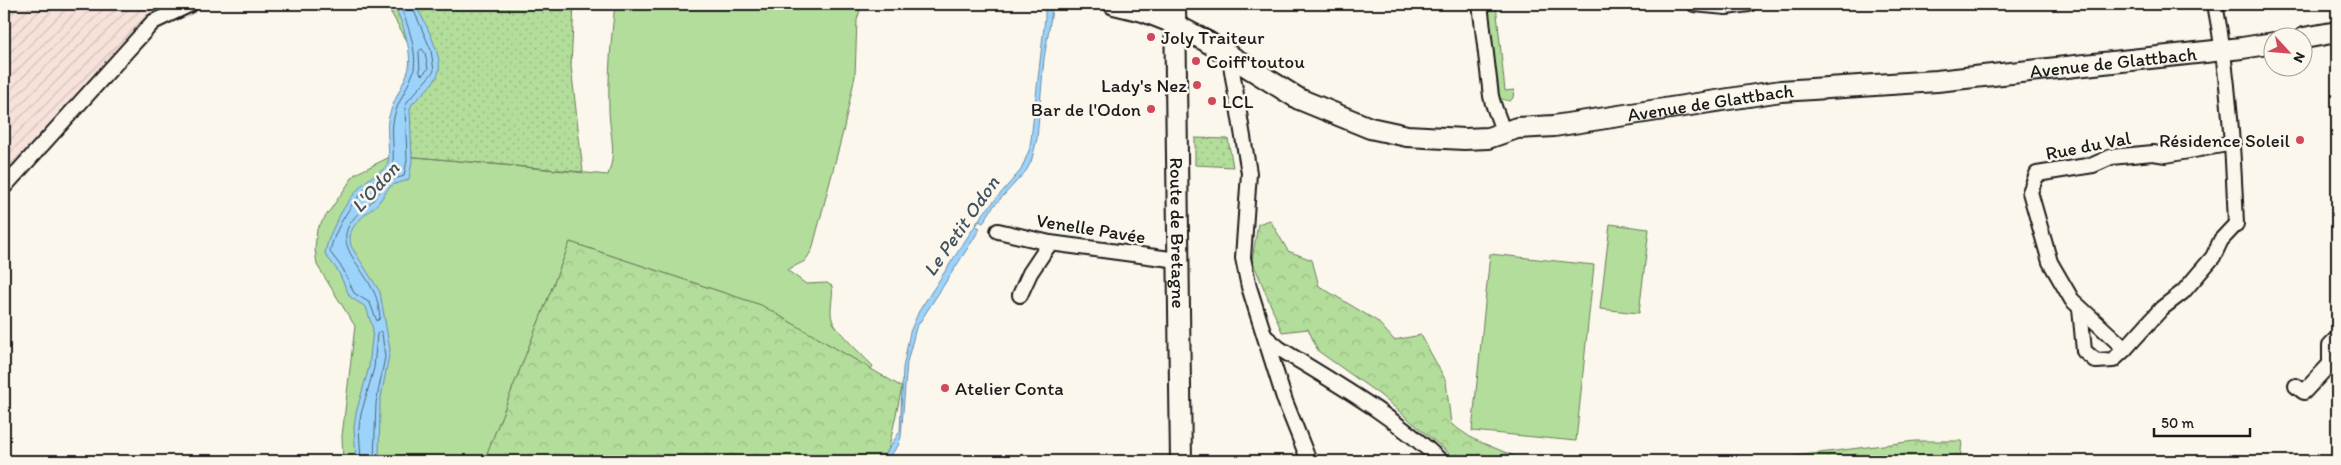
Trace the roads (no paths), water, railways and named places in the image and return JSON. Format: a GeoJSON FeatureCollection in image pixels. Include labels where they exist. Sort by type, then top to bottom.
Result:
{"type":"FeatureCollection","features":[{"type":"Feature","properties":{"kind":"street"},"geometry":{"type":"LineString","coordinates":[[4,187],[148,28],[162,16],[191,4]]}},
{"type":"Feature","properties":{"kind":"street","name":"Avenue de Glattbach"},"geometry":{"type":"LineString","coordinates":[[1114,4],[1150,13],[1175,25],[1299,99],[1370,128],[1407,136],[1464,139],[1484,138],[1517,128],[1554,126],[1781,91],[1937,82],[2264,44]]}},
{"type":"Feature","properties":{"kind":"street","name":"Route de Bretagne"},"geometry":{"type":"LineString","coordinates":[[1175,4],[1181,461]]}},
{"type":"Feature","properties":{"kind":"street"},"geometry":{"type":"LineString","coordinates":[[1480,4],[1491,96],[1494,109],[1499,115],[1503,133]]}},
{"type":"Feature","properties":{"kind":"street"},"geometry":{"type":"LineString","coordinates":[[1694,4],[1726,7],[1749,4]]}},
{"type":"Feature","properties":{"kind":"street"},"geometry":{"type":"LineString","coordinates":[[2080,308],[2084,351],[2096,361],[2113,360],[2162,308],[2183,292],[2212,257],[2221,240],[2236,224],[2233,143],[2223,50],[2215,4]]}},
{"type":"Feature","properties":{"kind":"street"},"geometry":{"type":"LineString","coordinates":[[2314,36],[2337,32]]}},
{"type":"Feature","properties":{"kind":"street"},"geometry":{"type":"LineString","coordinates":[[1234,59],[1232,65],[1238,116],[1250,177],[1243,258],[1249,287],[1285,401],[1310,461]]}},
{"type":"Feature","properties":{"kind":"street","name":"Rue du Val"},"geometry":{"type":"LineString","coordinates":[[2125,349],[2072,300],[2050,262],[2030,192],[2037,174],[2093,165],[2111,158],[2153,153],[2166,155],[2233,143]]}},
{"type":"Feature","properties":{"kind":"street","name":"Venelle Pavée"},"geometry":{"type":"LineString","coordinates":[[998,231],[1050,243],[1178,260]]}},
{"type":"Feature","properties":{"kind":"street"},"geometry":{"type":"LineString","coordinates":[[1020,294],[1030,273],[1050,243]]}},
{"type":"Feature","properties":{"kind":"street"},"geometry":{"type":"LineString","coordinates":[[1266,338],[1280,350],[1372,408],[1427,448],[1441,461]]}},
{"type":"Feature","properties":{"kind":"street"},"geometry":{"type":"LineString","coordinates":[[2296,386],[2304,392],[2334,367],[2330,346],[2337,338]]}},
{"type":"Feature","properties":{"kind":"water","name":"L'Odon"},"geometry":{"type":"Polygon","coordinates":[[[393,4],[415,4],[436,49],[439,67],[434,82],[412,104],[410,109],[412,161],[409,179],[391,186],[379,202],[354,226],[351,232],[351,246],[380,292],[390,350],[380,403],[379,461],[356,461],[354,427],[369,367],[373,329],[366,307],[350,297],[338,271],[325,254],[330,235],[341,213],[362,185],[383,169],[388,162],[388,120],[409,67],[406,38],[393,4]]]}},
{"type":"Feature","properties":{"kind":"water"},"geometry":{"type":"Polygon","coordinates":[[[1045,4],[1053,4],[1044,59],[1037,139],[1031,162],[1026,171],[993,207],[983,223],[979,221],[976,226],[980,228],[973,240],[916,328],[907,362],[901,437],[898,446],[886,461],[881,461],[900,431],[903,368],[910,332],[919,311],[982,215],[1021,170],[1030,148],[1045,4]]]}},
{"type":"Feature","properties":{"kind":"place","name":"Joly Traiteur"},"geometry":{"type":"Point","coordinates":[1151,37]}},
{"type":"Feature","properties":{"kind":"place","name":"Coiff'toutou"},"geometry":{"type":"Point","coordinates":[1196,61]}},
{"type":"Feature","properties":{"kind":"place","name":"Lady's Nez"},"geometry":{"type":"Point","coordinates":[1197,85]}},
{"type":"Feature","properties":{"kind":"place","name":"LCL"},"geometry":{"type":"Point","coordinates":[1212,101]}},
{"type":"Feature","properties":{"kind":"place","name":"Bar de l'Odon"},"geometry":{"type":"Point","coordinates":[1151,109]}},
{"type":"Feature","properties":{"kind":"place","name":"Résidence Soleil"},"geometry":{"type":"Point","coordinates":[2300,140]}},
{"type":"Feature","properties":{"kind":"place","name":"Atelier Conta"},"geometry":{"type":"Point","coordinates":[945,388]}},
{"type":"Feature","properties":{"kind":"water label","name":"Le Petit Odon"},"geometry":{"type":"Point","coordinates":[961,226]}}]}
